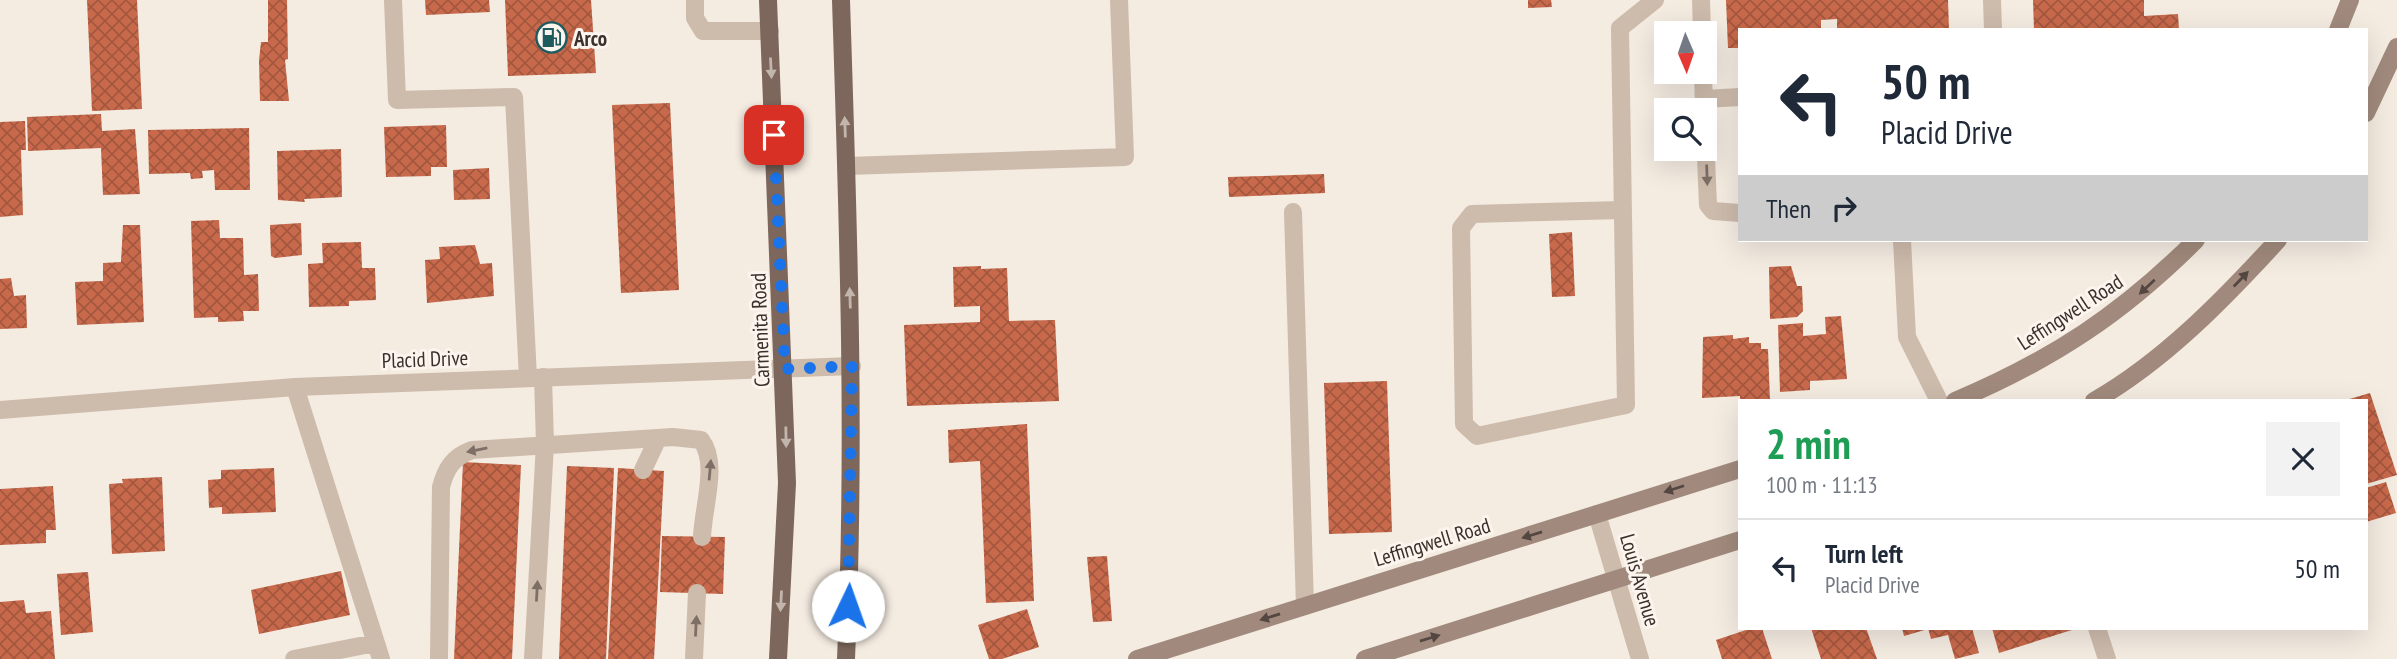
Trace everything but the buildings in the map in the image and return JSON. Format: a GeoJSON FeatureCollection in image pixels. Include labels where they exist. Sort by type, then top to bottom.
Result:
{"type":"FeatureCollection","features":[{"type":"Feature","properties":{"kind":"main road","name":"Carmenita Road"},"geometry":{"type":"LineString","coordinates":[[768,0],[785,369],[787,483],[778,659]]}},
{"type":"Feature","properties":{"kind":"main road"},"geometry":{"type":"LineString","coordinates":[[841,0],[852,366],[852,526],[846,659]]}},
{"type":"Feature","properties":{"kind":"main road"},"geometry":{"type":"LineString","coordinates":[[2339,28],[2350,0]]}},
{"type":"Feature","properties":{"kind":"main road"},"geometry":{"type":"LineString","coordinates":[[2368,110],[2397,47]]}},
{"type":"Feature","properties":{"kind":"main road","name":"Leffingwell Road"},"geometry":{"type":"LineString","coordinates":[[1959,399],[2054,354],[2137,296],[2194,242]]}},
{"type":"Feature","properties":{"kind":"main road"},"geometry":{"type":"LineString","coordinates":[[2097,399],[2150,361],[2202,318],[2276,242]]}},
{"type":"Feature","properties":{"kind":"main road","name":"Leffingwell Road"},"geometry":{"type":"LineString","coordinates":[[1137,659],[1738,470]]}},
{"type":"Feature","properties":{"kind":"main road"},"geometry":{"type":"LineString","coordinates":[[1365,659],[1738,541]]}},
{"type":"Feature","properties":{"kind":"street"},"geometry":{"type":"LineString","coordinates":[[393,0],[397,100],[514,97],[535,378],[545,444],[533,659]]}},
{"type":"Feature","properties":{"kind":"street"},"geometry":{"type":"LineString","coordinates":[[695,0],[695,18],[703,31],[769,31]]}},
{"type":"Feature","properties":{"kind":"street"},"geometry":{"type":"LineString","coordinates":[[847,166],[1125,157],[1119,0]]}},
{"type":"Feature","properties":{"kind":"street"},"geometry":{"type":"LineString","coordinates":[[1622,210],[1472,214],[1461,228],[1464,424],[1477,436],[1626,405],[1619,27],[1656,0]]}},
{"type":"Feature","properties":{"kind":"street"},"geometry":{"type":"LineString","coordinates":[[1701,0],[1702,21]]}},
{"type":"Feature","properties":{"kind":"street"},"geometry":{"type":"LineString","coordinates":[[1992,0],[1993,28]]}},
{"type":"Feature","properties":{"kind":"street"},"geometry":{"type":"LineString","coordinates":[[1717,103],[1738,98]]}},
{"type":"Feature","properties":{"kind":"street"},"geometry":{"type":"LineString","coordinates":[[1706,161],[1708,205],[1713,211],[1738,213]]}},
{"type":"Feature","properties":{"kind":"street"},"geometry":{"type":"LineString","coordinates":[[1293,212],[1305,606]]}},
{"type":"Feature","properties":{"kind":"street"},"geometry":{"type":"LineString","coordinates":[[1902,242],[1907,337],[1938,399]]}},
{"type":"Feature","properties":{"kind":"street","name":"Placid Drive"},"geometry":{"type":"LineString","coordinates":[[0,410],[295,387],[852,366]]}},
{"type":"Feature","properties":{"kind":"street"},"geometry":{"type":"LineString","coordinates":[[294,659],[378,651],[295,387]]}},
{"type":"Feature","properties":{"kind":"street"},"geometry":{"type":"LineString","coordinates":[[439,659],[439,511],[446,470],[452,460],[472,450],[658,438],[690,437],[701,440],[710,456],[702,537]]}},
{"type":"Feature","properties":{"kind":"street"},"geometry":{"type":"LineString","coordinates":[[643,470],[658,438]]}},
{"type":"Feature","properties":{"kind":"street","name":"Louis Avenue"},"geometry":{"type":"LineString","coordinates":[[1597,514],[1640,659]]}},
{"type":"Feature","properties":{"kind":"street"},"geometry":{"type":"LineString","coordinates":[[694,659],[697,593]]}},
{"type":"Feature","properties":{"kind":"street"},"geometry":{"type":"LineString","coordinates":[[2098,630],[2107,659]]}},
{"type":"Feature","properties":{"kind":"place","name":"Arco"},"geometry":{"type":"Point","coordinates":[551,38]}},
{"type":"Feature","properties":{"kind":"route"},"geometry":{"type":"LineString","coordinates":[[774,135],[785,369],[852,366],[852,526],[848,606]]}}]}
